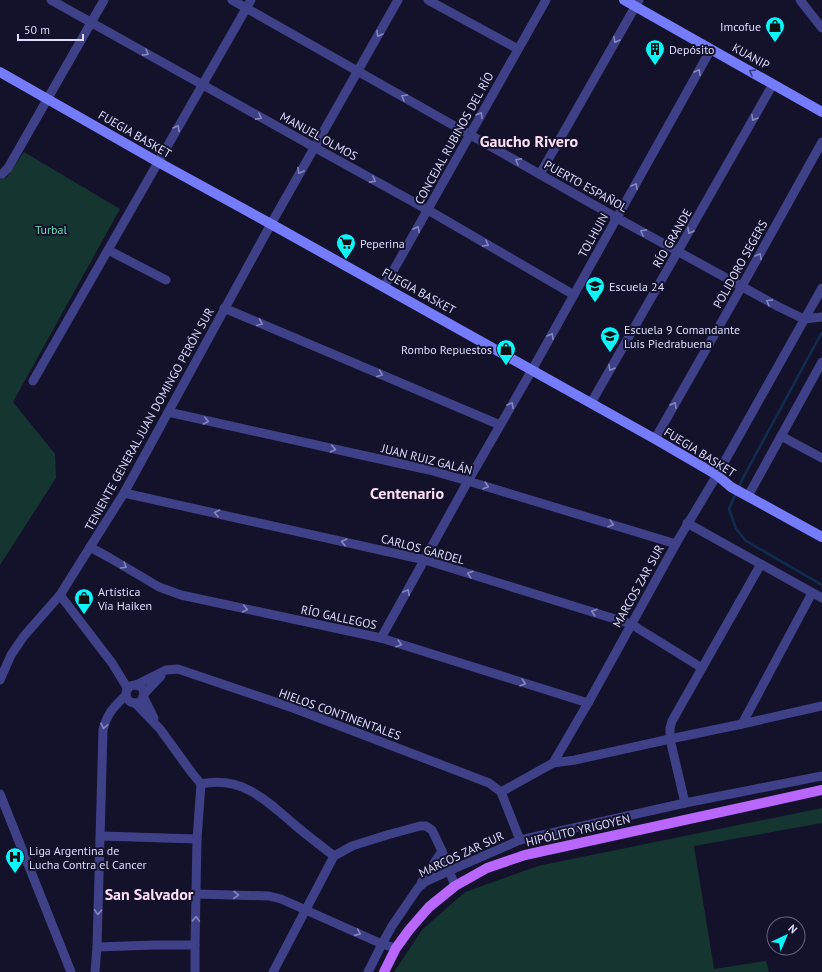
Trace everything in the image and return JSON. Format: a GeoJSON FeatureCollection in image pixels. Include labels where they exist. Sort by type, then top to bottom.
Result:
{"type":"FeatureCollection","features":[{"type":"Feature","properties":{"kind":"main road","name":"KUANIP"},"geometry":{"type":"LineString","coordinates":[[624,0],[638,3],[711,49],[822,112]]}},
{"type":"Feature","properties":{"kind":"main road","name":"FUEGIA BASKET"},"geometry":{"type":"LineString","coordinates":[[0,72],[158,162],[655,439],[717,475],[731,487],[822,537]]}},
{"type":"Feature","properties":{"kind":"main road","name":"HIPÓLITO YRIGOYEN"},"geometry":{"type":"LineString","coordinates":[[384,972],[396,948],[429,907],[455,886],[487,868],[525,855],[822,790]]}},
{"type":"Feature","properties":{"kind":"street","name":"MANUEL OLMOS"},"geometry":{"type":"LineString","coordinates":[[51,0],[428,210],[574,295]]}},
{"type":"Feature","properties":{"kind":"street"},"geometry":{"type":"LineString","coordinates":[[0,174],[8,168],[104,0]]}},
{"type":"Feature","properties":{"kind":"street","name":"PUERTO ESPAÑOL"},"geometry":{"type":"LineString","coordinates":[[232,0],[249,4],[358,71],[617,218],[804,319]]}},
{"type":"Feature","properties":{"kind":"street","name":"TENIENTE GENERAL JUAN DOMINGO PERÓN SUR"},"geometry":{"type":"LineString","coordinates":[[0,680],[11,654],[19,642],[60,595],[124,492],[224,308],[398,0]]}},
{"type":"Feature","properties":{"kind":"street"},"geometry":{"type":"LineString","coordinates":[[428,0],[518,49]]}},
{"type":"Feature","properties":{"kind":"street","name":"CONCEJAL RUBINOS DEL RÍO"},"geometry":{"type":"LineString","coordinates":[[384,287],[546,0]]}},
{"type":"Feature","properties":{"kind":"street"},"geometry":{"type":"LineString","coordinates":[[800,0],[822,28]]}},
{"type":"Feature","properties":{"kind":"street"},"geometry":{"type":"LineString","coordinates":[[540,174],[638,3]]}},
{"type":"Feature","properties":{"kind":"street"},"geometry":{"type":"LineString","coordinates":[[33,381],[249,4]]}},
{"type":"Feature","properties":{"kind":"street","name":"TOLHUIN"},"geometry":{"type":"LineString","coordinates":[[381,638],[711,49]]}},
{"type":"Feature","properties":{"kind":"street","name":"RÍO GRANDE"},"geometry":{"type":"LineString","coordinates":[[591,403],[773,84]]}},
{"type":"Feature","properties":{"kind":"street","name":"POLIDORO SEGERS"},"geometry":{"type":"LineString","coordinates":[[655,439],[822,142]]}},
{"type":"Feature","properties":{"kind":"street"},"geometry":{"type":"LineString","coordinates":[[108,250],[166,280]]}},
{"type":"Feature","properties":{"kind":"street","name":"MARCOS ZAR SUR"},"geometry":{"type":"LineString","coordinates":[[553,763],[822,288]]}},
{"type":"Feature","properties":{"kind":"street"},"geometry":{"type":"LineString","coordinates":[[224,308],[500,425]]}},
{"type":"Feature","properties":{"kind":"street"},"geometry":{"type":"LineString","coordinates":[[804,319],[819,317]]}},
{"type":"Feature","properties":{"kind":"street"},"geometry":{"type":"LineString","coordinates":[[748,496],[821,368]]}},
{"type":"Feature","properties":{"kind":"street","name":"JUAN RUIZ GALÁN"},"geometry":{"type":"LineString","coordinates":[[168,412],[429,470],[676,544]]}},
{"type":"Feature","properties":{"kind":"street"},"geometry":{"type":"LineString","coordinates":[[781,436],[822,458]]}},
{"type":"Feature","properties":{"kind":"street","name":"CARLOS GARDEL"},"geometry":{"type":"LineString","coordinates":[[124,492],[425,560],[631,624],[702,668]]}},
{"type":"Feature","properties":{"kind":"street"},"geometry":{"type":"LineString","coordinates":[[688,523],[822,598]]}},
{"type":"Feature","properties":{"kind":"street","name":"RÍO GALLEGOS"},"geometry":{"type":"LineString","coordinates":[[90,547],[159,588],[181,595],[381,638],[588,703]]}},
{"type":"Feature","properties":{"kind":"street"},"geometry":{"type":"LineString","coordinates":[[684,803],[670,739],[670,728],[672,721],[761,564]]}},
{"type":"Feature","properties":{"kind":"street"},"geometry":{"type":"LineString","coordinates":[[742,724],[812,593]]}},
{"type":"Feature","properties":{"kind":"street"},"geometry":{"type":"LineString","coordinates":[[60,595],[131,689],[130,701],[135,702],[160,729],[192,773],[202,784],[197,839],[195,972]]}},
{"type":"Feature","properties":{"kind":"street","name":"HIELOS CONTINENTALES"},"geometry":{"type":"LineString","coordinates":[[166,670],[178,669],[293,708],[489,783],[501,792]]}},
{"type":"Feature","properties":{"kind":"street"},"geometry":{"type":"LineString","coordinates":[[96,972],[98,947],[103,730],[106,720],[113,708],[131,689],[166,670]]}},
{"type":"Feature","properties":{"kind":"street"},"geometry":{"type":"LineString","coordinates":[[135,702],[140,701],[143,695],[166,670]]}},
{"type":"Feature","properties":{"kind":"street"},"geometry":{"type":"LineString","coordinates":[[131,689],[139,686],[142,690],[160,729]]}},
{"type":"Feature","properties":{"kind":"street"},"geometry":{"type":"LineString","coordinates":[[520,840],[501,792],[553,763],[575,760],[820,706],[822,697]]}},
{"type":"Feature","properties":{"kind":"street","name":"MARCOS ZAR SUR"},"geometry":{"type":"LineString","coordinates":[[368,972],[392,926],[418,888],[425,882],[449,870],[520,840],[684,803],[822,776]]}},
{"type":"Feature","properties":{"kind":"street"},"geometry":{"type":"LineString","coordinates":[[202,784],[226,782],[254,792],[334,856]]}},
{"type":"Feature","properties":{"kind":"street"},"geometry":{"type":"LineString","coordinates":[[0,794],[71,972]]}},
{"type":"Feature","properties":{"kind":"street"},"geometry":{"type":"LineString","coordinates":[[273,972],[334,856],[352,846],[420,826],[426,826],[432,830],[442,851],[455,886]]}},
{"type":"Feature","properties":{"kind":"street"},"geometry":{"type":"LineString","coordinates":[[101,836],[197,839]]}},
{"type":"Feature","properties":{"kind":"street"},"geometry":{"type":"LineString","coordinates":[[418,888],[442,851]]}},
{"type":"Feature","properties":{"kind":"street"},"geometry":{"type":"LineString","coordinates":[[196,894],[269,896],[306,910],[382,944],[396,948]]}},
{"type":"Feature","properties":{"kind":"street"},"geometry":{"type":"LineString","coordinates":[[98,947],[195,945]]}},
{"type":"Feature","properties":{"kind":"green space","name":"Turbal"},"geometry":{"type":"Polygon","coordinates":[[[24,152],[120,209],[13,402],[55,454],[56,478],[0,565],[0,179],[7,177],[24,152]]]}},
{"type":"Feature","properties":{"kind":"green space"},"geometry":{"type":"Polygon","coordinates":[[[822,808],[822,823],[694,846],[714,969],[766,961],[769,972],[394,972],[422,930],[465,892],[538,866],[822,808]]]}},
{"type":"Feature","properties":{"kind":"waterway"},"geometry":{"type":"LineString","coordinates":[[738,489],[822,332]]}},
{"type":"Feature","properties":{"kind":"waterway"},"geometry":{"type":"LineString","coordinates":[[736,493],[729,509],[736,529],[746,541],[822,585]]}},
{"type":"Feature","properties":{"kind":"place","name":"Imcofue"},"geometry":{"type":"Point","coordinates":[775,43]}},
{"type":"Feature","properties":{"kind":"place","name":"Depósito"},"geometry":{"type":"Point","coordinates":[655,66]}},
{"type":"Feature","properties":{"kind":"place","name":"Peperina"},"geometry":{"type":"Point","coordinates":[346,260]}},
{"type":"Feature","properties":{"kind":"place","name":"Escuela 24"},"geometry":{"type":"Point","coordinates":[595,303]}},
{"type":"Feature","properties":{"kind":"place","name":"Escuela 9 Comandante Luis Piedrabuena"},"geometry":{"type":"Point","coordinates":[610,353]}},
{"type":"Feature","properties":{"kind":"place","name":"Rombo Repuestos"},"geometry":{"type":"Point","coordinates":[506,366]}},
{"type":"Feature","properties":{"kind":"place","name":"Artística Vía Haiken"},"geometry":{"type":"Point","coordinates":[84,615]}},
{"type":"Feature","properties":{"kind":"place","name":"Liga Argentina de Lucha Contra el Cancer"},"geometry":{"type":"Point","coordinates":[15,874]}},
{"type":"Feature","properties":{"kind":"district","name":"Gaucho Rivero"},"geometry":{"type":"Point","coordinates":[529,141]}},
{"type":"Feature","properties":{"kind":"district","name":"Centenario"},"geometry":{"type":"Point","coordinates":[407,493]}},
{"type":"Feature","properties":{"kind":"district","name":"San Salvador"},"geometry":{"type":"Point","coordinates":[149,894]}}]}
